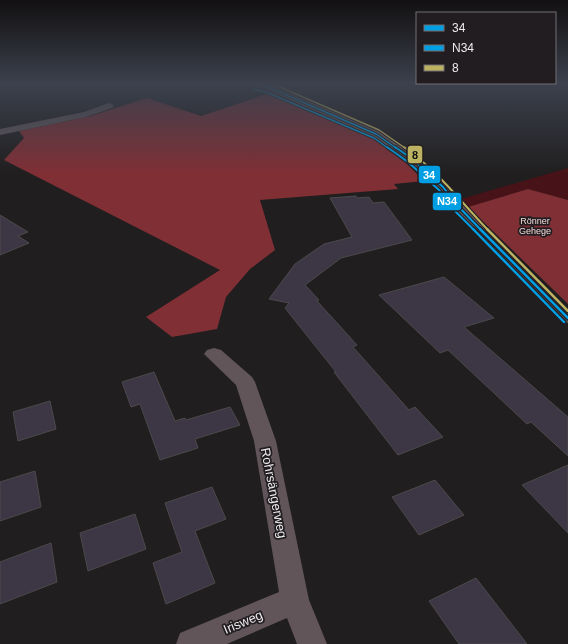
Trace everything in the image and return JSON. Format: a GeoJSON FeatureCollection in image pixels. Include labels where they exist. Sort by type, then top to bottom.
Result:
{"type":"FeatureCollection","features":[{"type":"Feature","properties":{"kind":"street"},"geometry":{"type":"LineString","coordinates":[[0,132],[86,114]]}},
{"type":"Feature","properties":{"kind":"street"},"geometry":{"type":"LineString","coordinates":[[330,114],[376,134],[411,158],[443,187],[457,205],[568,318]]}},
{"type":"Feature","properties":{"kind":"street","name":"Rohrsängerweg"},"geometry":{"type":"LineString","coordinates":[[214,354],[245,382],[265,442],[295,600],[312,644]]}},
{"type":"Feature","properties":{"kind":"street","name":"Irisweg"},"geometry":{"type":"LineString","coordinates":[[191,644],[295,600]]}},
{"type":"Feature","properties":{"kind":"shaded area"},"geometry":{"type":"Polygon","coordinates":[[[568,168],[568,200],[528,189],[468,207],[461,199],[568,168]]]}},
{"type":"Feature","properties":{"kind":"green space"},"geometry":{"type":"Polygon","coordinates":[[[97,114],[195,114],[201,116],[207,114],[320,114],[369,135],[402,159],[424,181],[394,184],[398,189],[260,200],[275,250],[250,269],[226,297],[217,329],[172,337],[146,317],[220,270],[4,160],[24,138],[19,131],[97,114]]]}},
{"type":"Feature","properties":{"kind":"green space","name":"Rönner Gehege"},"geometry":{"type":"Polygon","coordinates":[[[528,189],[568,200],[568,304],[468,207],[528,189]]]}},
{"type":"Feature","properties":{"kind":"building"},"geometry":{"type":"Polygon","coordinates":[[[356,196],[357,198],[369,197],[373,203],[384,202],[412,240],[341,258],[305,285],[319,300],[317,301],[357,345],[353,347],[409,410],[415,407],[443,437],[398,455],[334,372],[336,372],[285,308],[289,303],[269,299],[295,264],[324,244],[352,237],[330,198],[356,196]]]}},
{"type":"Feature","properties":{"kind":"building"},"geometry":{"type":"Polygon","coordinates":[[[0,215],[28,232],[18,236],[29,243],[0,255],[0,215]]]}},
{"type":"Feature","properties":{"kind":"building"},"geometry":{"type":"Polygon","coordinates":[[[444,277],[494,318],[464,327],[568,417],[568,456],[531,422],[527,424],[448,350],[440,353],[379,295],[444,277]]]}},
{"type":"Feature","properties":{"kind":"building"},"geometry":{"type":"Polygon","coordinates":[[[154,372],[175,421],[185,418],[186,420],[230,407],[240,425],[195,439],[198,448],[160,460],[140,404],[131,407],[122,382],[154,372]]]}},
{"type":"Feature","properties":{"kind":"building"},"geometry":{"type":"Polygon","coordinates":[[[50,401],[56,429],[18,441],[13,412],[50,401]]]}},
{"type":"Feature","properties":{"kind":"building"},"geometry":{"type":"Polygon","coordinates":[[[568,465],[568,533],[522,485],[568,465]]]}},
{"type":"Feature","properties":{"kind":"building"},"geometry":{"type":"Polygon","coordinates":[[[35,471],[41,507],[0,521],[0,482],[35,471]]]}},
{"type":"Feature","properties":{"kind":"building"},"geometry":{"type":"Polygon","coordinates":[[[435,480],[464,515],[419,535],[392,497],[435,480]]]}},
{"type":"Feature","properties":{"kind":"building"},"geometry":{"type":"Polygon","coordinates":[[[212,487],[226,519],[195,531],[215,583],[166,604],[153,563],[182,552],[165,503],[212,487]]]}},
{"type":"Feature","properties":{"kind":"building"},"geometry":{"type":"Polygon","coordinates":[[[135,514],[146,549],[88,571],[80,533],[135,514]]]}},
{"type":"Feature","properties":{"kind":"building"},"geometry":{"type":"Polygon","coordinates":[[[51,543],[57,582],[0,604],[0,562],[51,543]]]}},
{"type":"Feature","properties":{"kind":"building"},"geometry":{"type":"Polygon","coordinates":[[[476,578],[527,644],[459,644],[429,601],[476,578]]]}},
{"type":"Feature","properties":{"kind":"transit line","name":"N34"},"geometry":{"type":"LineString","coordinates":[[318,114],[374,138],[408,162],[439,190],[453,209],[564,322]]}},
{"type":"Feature","properties":{"kind":"transit line","name":"34"},"geometry":{"type":"LineString","coordinates":[[330,114],[376,134],[411,158],[443,187],[457,205],[568,318]]}},
{"type":"Feature","properties":{"kind":"transit line","name":"8"},"geometry":{"type":"LineString","coordinates":[[342,114],[379,130],[414,154],[447,184],[461,202],[568,311]]}}]}
